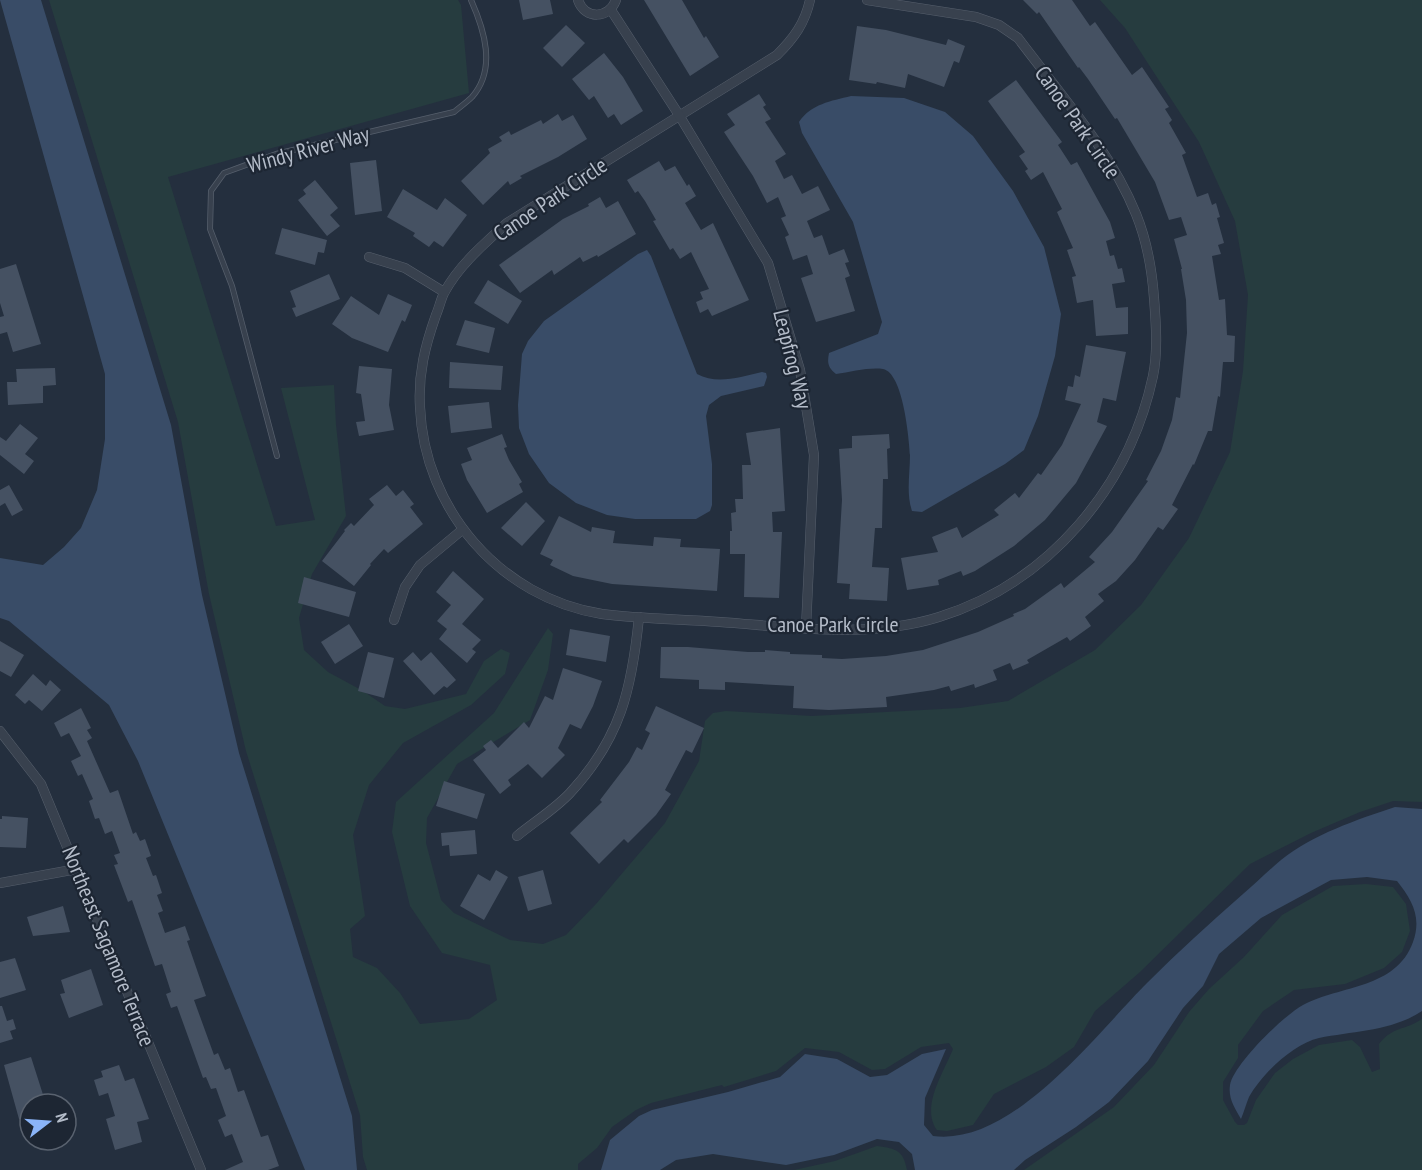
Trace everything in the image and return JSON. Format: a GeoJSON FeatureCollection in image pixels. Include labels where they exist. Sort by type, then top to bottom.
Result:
{"type":"FeatureCollection","features":[{"type":"Feature","properties":{"kind":"street"},"geometry":{"type":"LineString","coordinates":[[578,0],[583,9],[594,15],[611,10],[616,0]]}},
{"type":"Feature","properties":{"kind":"street","name":"Canoe Park Circle"},"geometry":{"type":"LineString","coordinates":[[810,0],[806,16],[793,39],[777,55],[507,223],[474,253],[444,292],[424,349],[419,389],[420,428],[427,461],[441,495],[462,530],[486,556],[520,583],[563,603],[600,614],[639,617],[806,628],[868,629],[906,626],[982,601],[1023,577],[1060,546],[1097,505],[1123,463],[1139,424],[1154,374],[1156,321],[1151,266],[1137,216],[1113,166],[1018,38],[999,25],[976,17],[867,0]]}},
{"type":"Feature","properties":{"kind":"street","name":"Leapfrog Way"},"geometry":{"type":"LineString","coordinates":[[611,10],[679,115],[768,263],[800,370],[814,455],[806,628]]}},
{"type":"Feature","properties":{"kind":"street"},"geometry":{"type":"LineString","coordinates":[[369,257],[405,268],[444,292]]}},
{"type":"Feature","properties":{"kind":"street"},"geometry":{"type":"LineString","coordinates":[[394,620],[405,587],[420,565],[462,530]]}},
{"type":"Feature","properties":{"kind":"street"},"geometry":{"type":"LineString","coordinates":[[517,836],[570,793],[615,730],[635,663],[639,617]]}},
{"type":"Feature","properties":{"kind":"street","name":"Northeast Sagamore Terrace"},"geometry":{"type":"LineString","coordinates":[[0,731],[41,784],[201,1170]]}},
{"type":"Feature","properties":{"kind":"street"},"geometry":{"type":"LineString","coordinates":[[0,883],[77,869]]}},
{"type":"Feature","properties":{"kind":"lane","name":"Windy River Way"},"geometry":{"type":"LineString","coordinates":[[277,456],[232,286],[210,229],[211,191],[224,173],[276,154],[454,112],[473,96],[481,82],[487,59],[485,39],[471,0]]}},
{"type":"Feature","properties":{"kind":"green space"},"geometry":{"type":"Polygon","coordinates":[[[49,0],[458,0],[461,5],[469,93],[168,177],[276,526],[315,520],[281,388],[334,385],[346,516],[312,574],[299,618],[304,650],[328,672],[385,706],[405,709],[466,694],[484,661],[501,649],[510,653],[505,674],[471,705],[403,743],[369,785],[353,835],[365,916],[350,929],[353,957],[377,968],[400,993],[420,1024],[469,1019],[497,1000],[490,965],[442,953],[410,906],[392,832],[396,802],[494,713],[548,628],[553,634],[548,670],[530,720],[457,764],[427,818],[426,843],[441,900],[454,913],[510,940],[543,944],[566,935],[596,904],[665,823],[699,761],[705,721],[713,713],[726,711],[812,716],[960,708],[1008,701],[1095,650],[1141,605],[1189,538],[1230,452],[1243,371],[1248,295],[1235,221],[1199,142],[1125,28],[1100,0],[1422,0],[1422,802],[1393,801],[1360,812],[1311,833],[1250,864],[1140,972],[1095,1011],[1074,1047],[1046,1067],[994,1094],[973,1125],[947,1131],[937,1130],[932,1121],[932,1100],[953,1049],[949,1043],[921,1047],[885,1069],[872,1070],[839,1052],[805,1048],[776,1071],[724,1087],[722,1085],[651,1103],[636,1110],[612,1127],[597,1148],[578,1164],[578,1170],[367,1170],[363,1157],[360,1115],[246,751],[209,594],[178,422],[49,0]]]}},
{"type":"Feature","properties":{"kind":"green space"},"geometry":{"type":"Polygon","coordinates":[[[1366,884],[1393,887],[1406,904],[1410,931],[1402,952],[1384,968],[1345,984],[1294,990],[1263,1011],[1238,1045],[1238,1058],[1223,1082],[1223,1100],[1235,1122],[1238,1125],[1244,1125],[1247,1123],[1256,1100],[1275,1073],[1293,1059],[1319,1045],[1352,1040],[1360,1047],[1372,1072],[1380,1069],[1379,1044],[1384,1038],[1422,1019],[1422,1170],[1024,1170],[1114,1107],[1154,1065],[1189,1012],[1209,989],[1244,957],[1282,915],[1333,886],[1366,884]]]}},
{"type":"Feature","properties":{"kind":"green space"},"geometry":{"type":"Polygon","coordinates":[[[877,1146],[890,1148],[901,1154],[907,1170],[794,1170],[835,1161],[877,1146]]]}},
{"type":"Feature","properties":{"kind":"water"},"geometry":{"type":"Polygon","coordinates":[[[0,0],[41,0],[171,425],[202,595],[239,753],[352,1116],[357,1170],[305,1170],[138,761],[109,705],[9,621],[0,618],[0,558],[43,565],[81,528],[97,490],[105,439],[105,374],[0,0]]]}},
{"type":"Feature","properties":{"kind":"water"},"geometry":{"type":"Polygon","coordinates":[[[851,96],[904,98],[945,112],[973,136],[1013,191],[1044,247],[1061,314],[1055,356],[1038,416],[1024,450],[1005,464],[922,512],[912,511],[910,504],[908,435],[904,407],[896,382],[890,373],[883,369],[836,374],[828,362],[829,353],[878,334],[882,322],[853,222],[802,133],[799,122],[815,107],[851,96]]]}},
{"type":"Feature","properties":{"kind":"water"},"geometry":{"type":"Polygon","coordinates":[[[647,250],[697,374],[721,380],[762,372],[766,373],[767,377],[764,386],[721,396],[709,405],[706,416],[712,464],[712,505],[710,511],[696,519],[635,519],[607,515],[576,503],[549,483],[529,454],[519,428],[518,405],[522,354],[528,341],[544,321],[638,254],[647,250]]]}},
{"type":"Feature","properties":{"kind":"water"},"geometry":{"type":"Polygon","coordinates":[[[1395,807],[1422,809],[1422,1011],[1398,1023],[1309,1041],[1279,1061],[1262,1079],[1249,1097],[1241,1119],[1231,1099],[1230,1085],[1233,1076],[1250,1053],[1272,1030],[1303,1005],[1381,977],[1394,969],[1405,957],[1416,933],[1416,917],[1411,902],[1397,881],[1367,877],[1331,880],[1261,918],[1219,954],[1203,986],[1183,1008],[1148,1061],[1109,1102],[1014,1170],[915,1170],[912,1154],[899,1142],[877,1139],[834,1155],[786,1165],[713,1154],[676,1160],[660,1170],[601,1170],[610,1140],[639,1116],[652,1110],[780,1077],[805,1054],[837,1059],[870,1077],[887,1075],[922,1054],[946,1049],[925,1098],[924,1125],[933,1136],[963,1135],[993,1124],[1022,1106],[1051,1082],[1170,960],[1281,860],[1321,835],[1395,807]]]}},
{"type":"Feature","properties":{"kind":"building"},"geometry":{"type":"Polygon","coordinates":[[[519,0],[550,0],[553,14],[523,20],[519,0]]]}},
{"type":"Feature","properties":{"kind":"building"},"geometry":{"type":"Polygon","coordinates":[[[644,0],[682,0],[704,38],[706,36],[719,57],[690,76],[644,0]]]}},
{"type":"Feature","properties":{"kind":"building"},"geometry":{"type":"Polygon","coordinates":[[[1023,0],[1072,0],[1090,26],[1095,22],[1132,75],[1142,67],[1169,107],[1165,109],[1172,120],[1169,123],[1186,153],[1182,155],[1197,197],[1208,193],[1212,205],[1216,203],[1220,217],[1217,218],[1224,243],[1218,245],[1221,254],[1212,256],[1219,300],[1225,299],[1227,335],[1235,336],[1234,362],[1223,362],[1220,397],[1218,396],[1212,431],[1208,431],[1194,465],[1172,505],[1178,509],[1163,530],[1158,527],[1135,560],[1116,581],[1098,594],[1104,601],[1085,617],[1091,626],[1070,641],[1067,637],[1027,660],[1029,663],[1013,670],[1010,663],[993,670],[997,680],[975,688],[974,684],[951,691],[949,686],[886,697],[887,707],[829,710],[793,708],[794,686],[725,682],[725,690],[699,689],[699,680],[660,678],[661,647],[748,652],[765,652],[765,650],[842,659],[886,656],[923,650],[978,632],[1014,616],[1013,614],[1025,609],[1061,583],[1064,588],[1095,562],[1089,557],[1112,532],[1148,481],[1146,480],[1161,451],[1172,420],[1176,397],[1180,398],[1187,333],[1186,300],[1182,269],[1174,239],[1187,235],[1181,217],[1169,220],[1155,182],[1117,118],[1115,119],[1039,12],[1037,14],[1023,0]]]}},
{"type":"Feature","properties":{"kind":"building"},"geometry":{"type":"Polygon","coordinates":[[[566,25],[585,43],[562,67],[543,48],[566,25]]]}},
{"type":"Feature","properties":{"kind":"building"},"geometry":{"type":"Polygon","coordinates":[[[857,26],[886,30],[946,45],[948,39],[965,46],[959,63],[954,61],[944,87],[908,74],[905,88],[877,82],[876,84],[849,80],[857,26]]]}},
{"type":"Feature","properties":{"kind":"building"},"geometry":{"type":"Polygon","coordinates":[[[604,53],[623,77],[643,111],[621,125],[614,114],[608,118],[594,96],[589,100],[572,79],[604,53]]]}},
{"type":"Feature","properties":{"kind":"building"},"geometry":{"type":"Polygon","coordinates":[[[1016,80],[1062,142],[1058,145],[1071,165],[1077,162],[1110,222],[1115,238],[1106,241],[1110,256],[1114,255],[1118,269],[1122,268],[1125,282],[1112,284],[1116,308],[1128,307],[1128,334],[1096,336],[1093,300],[1077,303],[1072,277],[1076,276],[1067,250],[1073,248],[1057,212],[1062,209],[1043,172],[1031,180],[1025,171],[1028,169],[1019,156],[1025,152],[988,101],[1016,80]]]}},
{"type":"Feature","properties":{"kind":"building"},"geometry":{"type":"Polygon","coordinates":[[[759,94],[766,105],[763,107],[771,119],[765,122],[786,154],[775,161],[784,179],[792,175],[802,194],[818,186],[830,210],[807,221],[814,238],[822,235],[829,255],[844,249],[849,262],[845,263],[850,276],[845,278],[855,311],[816,322],[801,278],[813,274],[807,255],[793,260],[785,237],[789,235],[781,218],[786,216],[778,197],[767,203],[753,176],[724,132],[735,125],[727,114],[759,94]]]}},
{"type":"Feature","properties":{"kind":"building"},"geometry":{"type":"Polygon","coordinates":[[[558,114],[562,121],[573,115],[587,139],[520,176],[522,178],[510,185],[508,181],[483,205],[461,181],[490,153],[488,149],[502,141],[499,137],[509,131],[511,135],[541,120],[543,124],[558,114]]]}},
{"type":"Feature","properties":{"kind":"building"},"geometry":{"type":"Polygon","coordinates":[[[376,160],[382,211],[355,215],[350,163],[376,160]]]}},
{"type":"Feature","properties":{"kind":"building"},"geometry":{"type":"Polygon","coordinates":[[[659,161],[665,171],[675,166],[687,186],[689,184],[696,196],[685,203],[701,230],[713,223],[749,300],[712,316],[708,309],[700,313],[696,302],[703,299],[700,292],[709,289],[691,252],[680,259],[673,248],[670,250],[653,221],[656,220],[645,201],[638,191],[635,193],[627,180],[659,161]]]}},
{"type":"Feature","properties":{"kind":"building"},"geometry":{"type":"Polygon","coordinates":[[[315,180],[338,208],[330,215],[340,226],[327,236],[298,200],[306,194],[303,190],[315,180]]]}},
{"type":"Feature","properties":{"kind":"building"},"geometry":{"type":"Polygon","coordinates":[[[403,189],[437,210],[445,198],[467,215],[443,247],[434,241],[429,247],[413,236],[415,233],[387,217],[403,189]]]}},
{"type":"Feature","properties":{"kind":"building"},"geometry":{"type":"Polygon","coordinates":[[[600,197],[606,208],[618,201],[636,234],[598,257],[597,255],[583,262],[580,257],[554,275],[552,270],[520,293],[499,265],[563,219],[589,206],[588,204],[600,197]]]}},
{"type":"Feature","properties":{"kind":"building"},"geometry":{"type":"Polygon","coordinates":[[[282,228],[327,240],[324,253],[318,252],[315,265],[275,254],[282,228]]]}},
{"type":"Feature","properties":{"kind":"building"},"geometry":{"type":"Polygon","coordinates":[[[16,264],[41,344],[13,352],[7,332],[0,334],[0,317],[4,316],[0,303],[0,269],[16,264]]]}},
{"type":"Feature","properties":{"kind":"building"},"geometry":{"type":"Polygon","coordinates":[[[329,274],[340,299],[296,317],[292,308],[296,307],[290,291],[329,274]]]}},
{"type":"Feature","properties":{"kind":"building"},"geometry":{"type":"Polygon","coordinates":[[[488,280],[522,301],[508,324],[474,303],[488,280]]]}},
{"type":"Feature","properties":{"kind":"building"},"geometry":{"type":"Polygon","coordinates":[[[388,294],[412,305],[405,322],[402,320],[388,352],[352,338],[332,324],[351,296],[379,315],[388,294]]]}},
{"type":"Feature","properties":{"kind":"building"},"geometry":{"type":"Polygon","coordinates":[[[465,320],[495,328],[489,353],[456,345],[465,320]]]}},
{"type":"Feature","properties":{"kind":"building"},"geometry":{"type":"Polygon","coordinates":[[[1086,345],[1126,352],[1116,401],[1103,398],[1097,422],[1107,426],[1076,483],[1045,520],[1014,546],[975,571],[963,576],[961,571],[938,580],[939,585],[907,590],[901,558],[938,552],[932,537],[957,527],[962,538],[999,515],[994,510],[1015,493],[1019,498],[1038,473],[1041,475],[1062,445],[1081,404],[1065,400],[1068,386],[1073,387],[1075,375],[1080,377],[1086,345]]]}},
{"type":"Feature","properties":{"kind":"building"},"geometry":{"type":"Polygon","coordinates":[[[450,362],[503,366],[501,390],[449,388],[450,362]]]}},
{"type":"Feature","properties":{"kind":"building"},"geometry":{"type":"Polygon","coordinates":[[[359,366],[392,369],[389,405],[394,430],[359,436],[356,422],[365,421],[361,394],[356,393],[359,366]]]}},
{"type":"Feature","properties":{"kind":"building"},"geometry":{"type":"Polygon","coordinates":[[[55,368],[56,385],[43,386],[43,403],[8,405],[7,382],[17,382],[16,369],[55,368]]]}},
{"type":"Feature","properties":{"kind":"building"},"geometry":{"type":"Polygon","coordinates":[[[489,402],[492,428],[451,433],[448,406],[489,402]]]}},
{"type":"Feature","properties":{"kind":"building"},"geometry":{"type":"Polygon","coordinates":[[[20,424],[38,438],[25,454],[34,461],[24,474],[0,455],[0,437],[6,441],[20,424]]]}},
{"type":"Feature","properties":{"kind":"building"},"geometry":{"type":"Polygon","coordinates":[[[780,428],[785,511],[772,512],[773,532],[782,532],[779,598],[744,597],[745,554],[730,554],[730,531],[732,531],[731,513],[736,512],[735,499],[743,499],[742,465],[751,465],[746,433],[780,428]]]}},
{"type":"Feature","properties":{"kind":"building"},"geometry":{"type":"Polygon","coordinates":[[[502,434],[507,447],[504,448],[522,482],[519,484],[523,492],[487,513],[467,480],[461,464],[472,460],[467,448],[502,434]]]}},
{"type":"Feature","properties":{"kind":"building"},"geometry":{"type":"Polygon","coordinates":[[[889,434],[888,479],[883,479],[882,528],[875,528],[872,567],[889,568],[887,601],[849,599],[850,584],[837,583],[842,500],[839,449],[852,448],[852,436],[889,434]]]}},
{"type":"Feature","properties":{"kind":"building"},"geometry":{"type":"Polygon","coordinates":[[[9,485],[23,510],[12,516],[5,503],[0,506],[0,490],[9,485]]]}},
{"type":"Feature","properties":{"kind":"building"},"geometry":{"type":"Polygon","coordinates":[[[387,485],[396,496],[403,490],[414,504],[410,507],[423,524],[388,553],[384,549],[354,586],[322,561],[344,530],[351,523],[354,526],[374,505],[369,499],[387,485]]]}},
{"type":"Feature","properties":{"kind":"building"},"geometry":{"type":"Polygon","coordinates":[[[526,502],[545,521],[522,546],[501,528],[526,502]]]}},
{"type":"Feature","properties":{"kind":"building"},"geometry":{"type":"Polygon","coordinates":[[[559,516],[591,532],[592,527],[615,531],[613,543],[653,546],[654,537],[681,539],[680,547],[720,549],[717,591],[612,584],[573,576],[550,565],[553,560],[540,554],[559,516]]]}},
{"type":"Feature","properties":{"kind":"building"},"geometry":{"type":"Polygon","coordinates":[[[453,571],[484,599],[462,624],[481,640],[472,649],[476,652],[467,663],[439,639],[447,629],[437,621],[451,605],[436,592],[453,571]]]}},
{"type":"Feature","properties":{"kind":"building"},"geometry":{"type":"Polygon","coordinates":[[[304,577],[356,592],[349,617],[298,603],[304,577]]]}},
{"type":"Feature","properties":{"kind":"building"},"geometry":{"type":"Polygon","coordinates":[[[349,624],[363,646],[335,664],[321,642],[349,624]]]}},
{"type":"Feature","properties":{"kind":"building"},"geometry":{"type":"Polygon","coordinates":[[[570,629],[610,636],[606,662],[566,655],[570,629]]]}},
{"type":"Feature","properties":{"kind":"building"},"geometry":{"type":"Polygon","coordinates":[[[0,641],[24,655],[11,677],[0,671],[0,641]]]}},
{"type":"Feature","properties":{"kind":"building"},"geometry":{"type":"Polygon","coordinates":[[[368,652],[394,658],[384,698],[358,691],[368,652]]]}},
{"type":"Feature","properties":{"kind":"building"},"geometry":{"type":"Polygon","coordinates":[[[413,652],[421,661],[431,652],[456,680],[447,688],[444,686],[434,695],[403,661],[413,652]]]}},
{"type":"Feature","properties":{"kind":"building"},"geometry":{"type":"Polygon","coordinates":[[[563,668],[602,681],[593,706],[581,729],[570,724],[558,748],[565,755],[542,778],[528,764],[508,780],[511,785],[500,794],[473,760],[486,750],[483,746],[491,740],[498,748],[524,722],[529,728],[545,696],[553,700],[563,668]]]}},
{"type":"Feature","properties":{"kind":"building"},"geometry":{"type":"Polygon","coordinates":[[[33,674],[46,686],[50,680],[61,690],[42,711],[29,700],[25,704],[15,695],[33,674]]]}},
{"type":"Feature","properties":{"kind":"building"},"geometry":{"type":"Polygon","coordinates":[[[656,706],[704,728],[692,753],[686,750],[665,790],[671,794],[656,815],[628,843],[624,839],[599,864],[570,833],[602,802],[600,800],[629,762],[637,747],[642,750],[650,733],[645,730],[656,706]]]}},
{"type":"Feature","properties":{"kind":"building"},"geometry":{"type":"Polygon","coordinates":[[[81,708],[91,728],[87,730],[92,738],[87,741],[110,793],[118,790],[133,834],[136,832],[140,841],[145,839],[151,856],[146,858],[153,876],[156,875],[162,893],[157,895],[163,911],[158,913],[165,933],[185,926],[190,940],[187,941],[206,996],[194,1000],[214,1055],[218,1053],[225,1070],[230,1068],[238,1092],[244,1090],[261,1137],[268,1135],[279,1166],[268,1170],[225,1170],[243,1162],[232,1134],[225,1137],[218,1120],[226,1116],[216,1088],[211,1089],[206,1077],[203,1078],[177,1006],[171,1008],[166,994],[171,992],[162,964],[155,966],[132,900],[128,902],[114,865],[118,864],[114,855],[120,853],[112,831],[105,834],[99,818],[95,819],[89,801],[93,799],[82,774],[78,776],[71,761],[81,756],[69,733],[61,737],[54,723],[81,708]]]}},
{"type":"Feature","properties":{"kind":"building"},"geometry":{"type":"Polygon","coordinates":[[[444,781],[485,794],[477,819],[436,806],[444,781]]]}},
{"type":"Feature","properties":{"kind":"building"},"geometry":{"type":"Polygon","coordinates":[[[2,816],[28,818],[26,848],[0,847],[0,819],[2,816]]]}},
{"type":"Feature","properties":{"kind":"building"},"geometry":{"type":"Polygon","coordinates":[[[475,830],[477,854],[450,856],[449,845],[442,846],[441,833],[475,830]]]}},
{"type":"Feature","properties":{"kind":"building"},"geometry":{"type":"Polygon","coordinates":[[[496,870],[508,877],[484,920],[460,906],[478,874],[490,881],[496,870]]]}},
{"type":"Feature","properties":{"kind":"building"},"geometry":{"type":"Polygon","coordinates":[[[543,870],[552,904],[528,911],[518,877],[543,870]]]}},
{"type":"Feature","properties":{"kind":"building"},"geometry":{"type":"Polygon","coordinates":[[[63,906],[70,932],[33,936],[27,917],[63,906]]]}},
{"type":"Feature","properties":{"kind":"building"},"geometry":{"type":"Polygon","coordinates":[[[15,958],[26,990],[0,998],[0,962],[15,958]]]}},
{"type":"Feature","properties":{"kind":"building"},"geometry":{"type":"Polygon","coordinates":[[[91,969],[103,1005],[69,1018],[60,994],[65,993],[61,980],[91,969]]]}},
{"type":"Feature","properties":{"kind":"building"},"geometry":{"type":"Polygon","coordinates":[[[0,1006],[2,1006],[7,1021],[13,1019],[16,1029],[10,1031],[13,1039],[0,1043],[0,1006]]]}},
{"type":"Feature","properties":{"kind":"building"},"geometry":{"type":"Polygon","coordinates":[[[31,1057],[42,1092],[18,1092],[18,1115],[4,1065],[31,1057]]]}},
{"type":"Feature","properties":{"kind":"building"},"geometry":{"type":"Polygon","coordinates":[[[119,1065],[125,1081],[134,1078],[149,1119],[137,1122],[142,1142],[115,1150],[106,1119],[115,1116],[108,1093],[99,1096],[94,1080],[103,1077],[101,1071],[119,1065]]]}}]}
